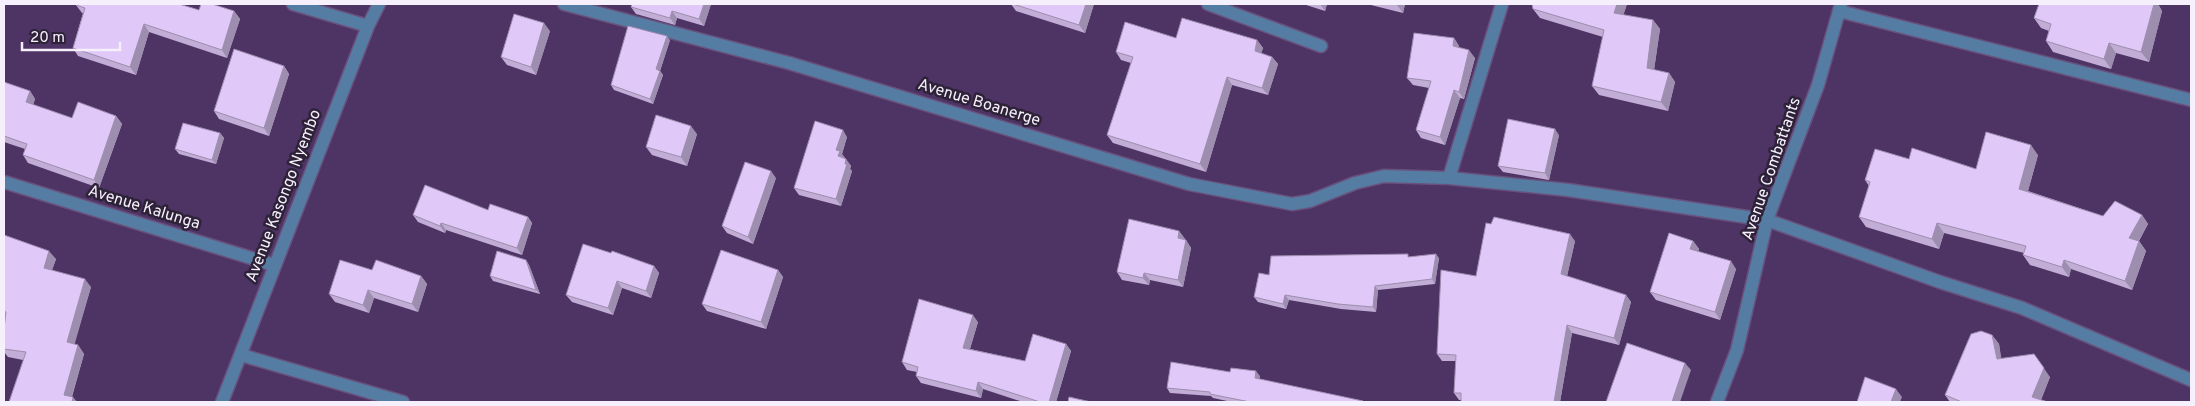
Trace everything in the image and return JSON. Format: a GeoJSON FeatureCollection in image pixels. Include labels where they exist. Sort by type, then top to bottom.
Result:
{"type":"FeatureCollection","features":[{"type":"Feature","properties":{"kind":"street"},"geometry":{"type":"LineString","coordinates":[[293,4],[368,26]]}},
{"type":"Feature","properties":{"kind":"street","name":"Avenue Kasongo Nyembo"},"geometry":{"type":"LineString","coordinates":[[222,402],[368,26],[379,4]]}},
{"type":"Feature","properties":{"kind":"street","name":"Avenue Boanerge"},"geometry":{"type":"LineString","coordinates":[[564,4],[789,63],[1190,184],[1292,204],[1310,201],[1355,183],[1384,176],[1449,178],[1568,190],[1768,220],[1940,282],[2022,308],[2191,380]]}},
{"type":"Feature","properties":{"kind":"street"},"geometry":{"type":"LineString","coordinates":[[1208,4],[1321,46]]}},
{"type":"Feature","properties":{"kind":"street"},"geometry":{"type":"LineString","coordinates":[[1449,178],[1502,4]]}},
{"type":"Feature","properties":{"kind":"street"},"geometry":{"type":"LineString","coordinates":[[1840,7],[2191,100]]}},
{"type":"Feature","properties":{"kind":"street","name":"Avenue Combattants"},"geometry":{"type":"LineString","coordinates":[[1717,402],[1737,350],[1768,220],[1818,85],[1840,7]]}},
{"type":"Feature","properties":{"kind":"street","name":"Avenue Kalunga"},"geometry":{"type":"LineString","coordinates":[[4,182],[274,265]]}},
{"type":"Feature","properties":{"kind":"street"},"geometry":{"type":"LineString","coordinates":[[241,355],[403,402]]}},
{"type":"Feature","properties":{"kind":"building"},"geometry":{"type":"Polygon","coordinates":[[[76,4],[179,4],[199,10],[201,4],[212,4],[234,11],[222,50],[144,24],[130,67],[73,48],[85,8],[76,4]]]}},
{"type":"Feature","properties":{"kind":"building"},"geometry":{"type":"Polygon","coordinates":[[[632,4],[704,4],[699,19],[672,11],[670,18],[631,7],[632,4]]]}},
{"type":"Feature","properties":{"kind":"building"},"geometry":{"type":"Polygon","coordinates":[[[1013,4],[1086,4],[1079,25],[1013,4]]]}},
{"type":"Feature","properties":{"kind":"building"},"geometry":{"type":"Polygon","coordinates":[[[1532,4],[1617,4],[1614,13],[1653,20],[1647,68],[1669,73],[1661,102],[1592,86],[1604,30],[1533,9],[1532,4]]]}},
{"type":"Feature","properties":{"kind":"building"},"geometry":{"type":"Polygon","coordinates":[[[2039,4],[2154,4],[2141,52],[2109,43],[2104,59],[2046,41],[2051,24],[2034,18],[2039,4]]]}},
{"type":"Feature","properties":{"kind":"building"},"geometry":{"type":"Polygon","coordinates":[[[514,14],[544,23],[531,67],[501,57],[514,14]]]}},
{"type":"Feature","properties":{"kind":"building"},"geometry":{"type":"Polygon","coordinates":[[[1182,18],[1257,40],[1255,51],[1272,57],[1262,88],[1227,77],[1200,164],[1107,135],[1133,57],[1116,52],[1125,22],[1176,38],[1182,18]]]}},
{"type":"Feature","properties":{"kind":"building"},"geometry":{"type":"Polygon","coordinates":[[[628,26],[667,36],[656,69],[660,71],[650,99],[611,85],[628,26]]]}},
{"type":"Feature","properties":{"kind":"building"},"geometry":{"type":"Polygon","coordinates":[[[1414,33],[1454,38],[1453,46],[1469,50],[1459,92],[1454,90],[1440,137],[1416,130],[1431,81],[1407,78],[1414,33]]]}},
{"type":"Feature","properties":{"kind":"building"},"geometry":{"type":"Polygon","coordinates":[[[234,49],[284,66],[264,128],[214,111],[234,49]]]}},
{"type":"Feature","properties":{"kind":"building"},"geometry":{"type":"Polygon","coordinates":[[[4,82],[30,91],[26,102],[72,118],[78,102],[116,116],[94,180],[23,155],[27,144],[4,136],[4,82]]]}},
{"type":"Feature","properties":{"kind":"building"},"geometry":{"type":"Polygon","coordinates":[[[656,115],[691,126],[681,157],[646,147],[656,115]]]}},
{"type":"Feature","properties":{"kind":"building"},"geometry":{"type":"Polygon","coordinates":[[[1508,119],[1555,129],[1545,173],[1498,166],[1508,119]]]}},
{"type":"Feature","properties":{"kind":"building"},"geometry":{"type":"Polygon","coordinates":[[[815,121],[843,130],[836,150],[840,151],[838,156],[846,159],[845,164],[847,164],[836,199],[794,188],[815,121]]]}},
{"type":"Feature","properties":{"kind":"building"},"geometry":{"type":"Polygon","coordinates":[[[183,123],[220,133],[212,160],[175,149],[183,123]]]}},
{"type":"Feature","properties":{"kind":"building"},"geometry":{"type":"Polygon","coordinates":[[[1986,132],[2031,145],[2019,189],[2103,216],[2115,201],[2142,215],[2129,238],[2139,241],[2125,281],[2064,260],[2062,267],[2023,255],[2026,246],[1937,223],[1932,239],[1859,217],[1870,182],[1865,180],[1875,149],[1909,159],[1912,148],[1976,169],[1986,132]]]}},
{"type":"Feature","properties":{"kind":"building"},"geometry":{"type":"Polygon","coordinates":[[[745,162],[771,171],[748,237],[722,226],[745,162]]]}},
{"type":"Feature","properties":{"kind":"building"},"geometry":{"type":"Polygon","coordinates":[[[425,185],[488,210],[490,204],[528,217],[517,248],[441,223],[440,226],[413,215],[425,185]]]}},
{"type":"Feature","properties":{"kind":"building"},"geometry":{"type":"Polygon","coordinates":[[[1494,217],[1570,234],[1561,274],[1626,295],[1614,338],[1567,325],[1554,402],[1461,402],[1461,393],[1454,393],[1456,355],[1437,354],[1441,270],[1476,276],[1486,223],[1491,224],[1494,217]]]}},
{"type":"Feature","properties":{"kind":"building"},"geometry":{"type":"Polygon","coordinates":[[[1129,219],[1179,231],[1178,238],[1186,240],[1178,280],[1144,273],[1143,278],[1117,272],[1129,219]]]}},
{"type":"Feature","properties":{"kind":"building"},"geometry":{"type":"Polygon","coordinates":[[[1669,233],[1693,241],[1690,249],[1731,261],[1715,312],[1650,292],[1669,233]]]}},
{"type":"Feature","properties":{"kind":"building"},"geometry":{"type":"Polygon","coordinates":[[[4,235],[49,251],[44,268],[85,279],[67,342],[78,345],[64,395],[73,397],[72,402],[9,402],[26,352],[4,349],[6,312],[4,311],[4,235]]]}},
{"type":"Feature","properties":{"kind":"building"},"geometry":{"type":"Polygon","coordinates":[[[583,244],[611,253],[612,251],[654,266],[646,291],[617,281],[608,308],[566,295],[583,244]]]}},
{"type":"Feature","properties":{"kind":"building"},"geometry":{"type":"Polygon","coordinates":[[[721,250],[778,270],[761,322],[702,304],[721,250]]]}},
{"type":"Feature","properties":{"kind":"building"},"geometry":{"type":"Polygon","coordinates":[[[497,251],[526,260],[536,290],[490,276],[497,251]]]}},
{"type":"Feature","properties":{"kind":"building"},"geometry":{"type":"Polygon","coordinates":[[[1408,254],[1408,257],[1436,254],[1432,279],[1375,286],[1373,307],[1338,304],[1285,295],[1283,304],[1254,297],[1259,273],[1269,275],[1271,256],[1408,254]]]}},
{"type":"Feature","properties":{"kind":"building"},"geometry":{"type":"Polygon","coordinates":[[[340,260],[372,270],[376,260],[421,276],[412,304],[368,290],[363,305],[329,294],[340,260]]]}},
{"type":"Feature","properties":{"kind":"building"},"geometry":{"type":"Polygon","coordinates":[[[919,299],[973,315],[963,348],[1025,361],[1033,334],[1066,344],[1049,402],[1040,402],[978,382],[976,391],[916,376],[918,367],[902,362],[919,299]]]}},
{"type":"Feature","properties":{"kind":"building"},"geometry":{"type":"Polygon","coordinates":[[[1981,331],[1992,335],[1997,359],[2034,354],[2044,368],[2032,397],[2048,402],[1962,402],[1945,395],[1971,334],[1981,331]]]}},
{"type":"Feature","properties":{"kind":"building"},"geometry":{"type":"Polygon","coordinates":[[[1627,343],[1685,363],[1672,402],[1606,402],[1627,343]]]}},
{"type":"Feature","properties":{"kind":"building"},"geometry":{"type":"Polygon","coordinates":[[[1171,362],[1230,372],[1231,368],[1256,371],[1255,378],[1363,401],[1250,402],[1210,394],[1210,392],[1167,388],[1171,362]]]}},
{"type":"Feature","properties":{"kind":"building"},"geometry":{"type":"Polygon","coordinates":[[[1865,377],[1896,389],[1891,402],[1857,402],[1865,377]]]}},
{"type":"Feature","properties":{"kind":"building"},"geometry":{"type":"Polygon","coordinates":[[[1069,397],[1091,402],[1068,402],[1069,397]]]}}]}
